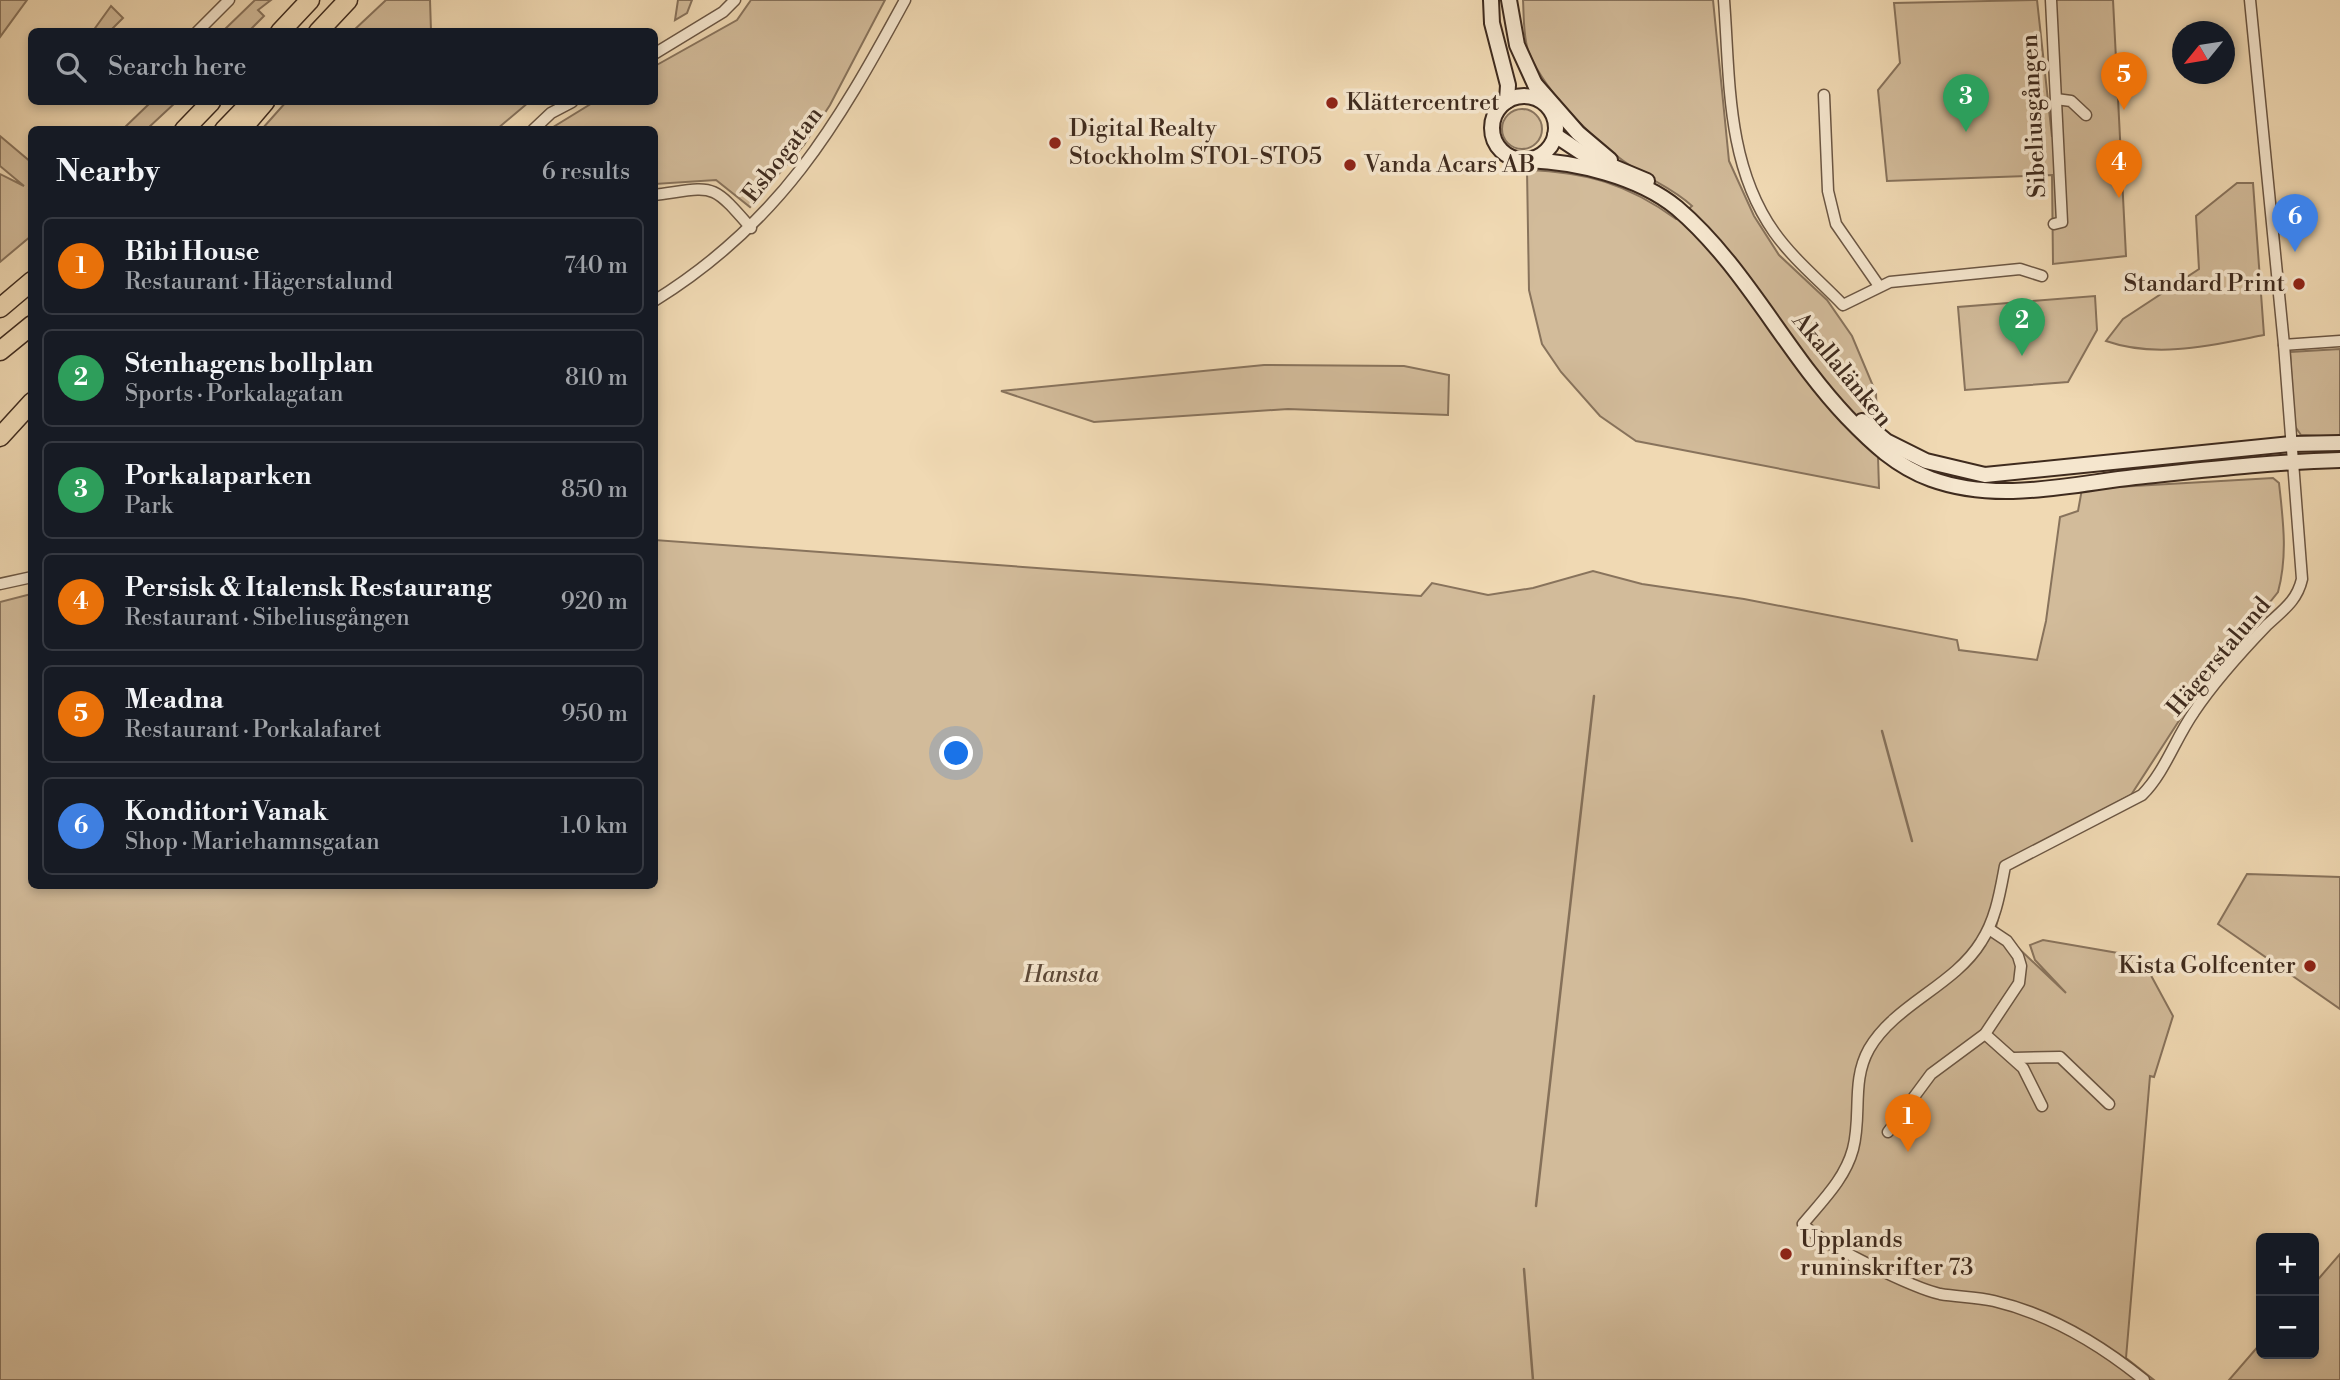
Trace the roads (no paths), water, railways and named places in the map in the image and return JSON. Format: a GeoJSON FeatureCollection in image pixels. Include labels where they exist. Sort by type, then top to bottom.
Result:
{"type":"FeatureCollection","features":[{"type":"Feature","properties":{"kind":"highway"},"geometry":{"type":"LineString","coordinates":[[284,28],[310,0]]}},
{"type":"Feature","properties":{"kind":"highway"},"geometry":{"type":"LineString","coordinates":[[322,28],[349,0]]}},
{"type":"Feature","properties":{"kind":"highway"},"geometry":{"type":"LineString","coordinates":[[326,28],[349,0]]}},
{"type":"Feature","properties":{"kind":"highway"},"geometry":{"type":"LineString","coordinates":[[188,126],[208,105]]}},
{"type":"Feature","properties":{"kind":"highway"},"geometry":{"type":"LineString","coordinates":[[228,126],[248,105]]}},
{"type":"Feature","properties":{"kind":"highway"},"geometry":{"type":"LineString","coordinates":[[244,126],[262,105]]}},
{"type":"Feature","properties":{"kind":"highway"},"geometry":{"type":"LineString","coordinates":[[0,293],[28,271]]}},
{"type":"Feature","properties":{"kind":"highway"},"geometry":{"type":"LineString","coordinates":[[0,308],[28,284]]}},
{"type":"Feature","properties":{"kind":"highway"},"geometry":{"type":"LineString","coordinates":[[0,351],[28,327]]}},
{"type":"Feature","properties":{"kind":"highway"},"geometry":{"type":"LineString","coordinates":[[0,437],[28,406]]}},
{"type":"Feature","properties":{"kind":"main road"},"geometry":{"type":"LineString","coordinates":[[1491,0],[1492,23],[1508,85],[1507,101]]}},
{"type":"Feature","properties":{"kind":"main road"},"geometry":{"type":"LineString","coordinates":[[1509,0],[1517,45],[1544,104],[1554,118],[1555,135],[1545,152],[1528,160],[1505,155],[1494,142],[1492,123],[1500,107],[1507,101],[1526,96],[1544,104]]}},
{"type":"Feature","properties":{"kind":"main road"},"geometry":{"type":"LineString","coordinates":[[1535,85],[1578,133],[1616,165]]}},
{"type":"Feature","properties":{"kind":"main road","name":"Akallalänken"},"geometry":{"type":"LineString","coordinates":[[1555,135],[1585,155],[1616,165],[1672,195],[1704,222],[1860,420],[1886,441],[1926,461],[1964,472],[2007,475],[2291,444],[2340,443]]}},
{"type":"Feature","properties":{"kind":"main road","name":"Akallalänken"},"geometry":{"type":"LineString","coordinates":[[1528,160],[1572,165],[1633,183],[1675,206],[1705,236],[1829,398],[1889,457],[1930,478],[1970,489],[2015,491],[2292,461],[2340,460]]}},
{"type":"Feature","properties":{"kind":"street"},"geometry":{"type":"LineString","coordinates":[[201,28],[229,0]]}},
{"type":"Feature","properties":{"kind":"street"},"geometry":{"type":"LineString","coordinates":[[658,52],[723,12],[734,0]]}},
{"type":"Feature","properties":{"kind":"street","name":"Esbogatan"},"geometry":{"type":"LineString","coordinates":[[658,298],[706,267],[777,201],[841,114],[905,0]]}},
{"type":"Feature","properties":{"kind":"street"},"geometry":{"type":"LineString","coordinates":[[1724,0],[1735,130],[1740,162],[1752,196],[1790,252],[1843,305],[1880,286],[2020,269],[2042,276]]}},
{"type":"Feature","properties":{"kind":"street","name":"Sibeliusgången"},"geometry":{"type":"LineString","coordinates":[[2051,0],[2062,222],[2054,224]]}},
{"type":"Feature","properties":{"kind":"street","name":"Hägerstalund"},"geometry":{"type":"LineString","coordinates":[[2144,1380],[2108,1352],[2039,1316],[1994,1301],[1925,1289],[1825,1241],[1803,1224],[1842,1177],[1848,1163],[1855,1136],[1858,1080],[1874,1042],[1896,1018],[1967,958],[1989,929],[2006,866],[2142,795],[2156,779],[2194,712],[2268,625],[2295,599],[2302,579],[2284,345],[2250,0]]}},
{"type":"Feature","properties":{"kind":"street"},"geometry":{"type":"LineString","coordinates":[[1824,95],[1828,191],[1836,224],[1880,286]]}},
{"type":"Feature","properties":{"kind":"street"},"geometry":{"type":"LineString","coordinates":[[2056,99],[2071,101],[2086,115]]}},
{"type":"Feature","properties":{"kind":"street"},"geometry":{"type":"LineString","coordinates":[[537,126],[551,113],[566,105]]}},
{"type":"Feature","properties":{"kind":"street"},"geometry":{"type":"LineString","coordinates":[[658,195],[710,189],[720,194],[751,228]]}},
{"type":"Feature","properties":{"kind":"street"},"geometry":{"type":"LineString","coordinates":[[2284,345],[2340,341]]}},
{"type":"Feature","properties":{"kind":"street"},"geometry":{"type":"LineString","coordinates":[[0,584],[28,578]]}},
{"type":"Feature","properties":{"kind":"street"},"geometry":{"type":"LineString","coordinates":[[1888,1132],[1931,1074],[1985,1034],[2010,999],[2020,975],[2021,965],[2013,948],[1989,929]]}},
{"type":"Feature","properties":{"kind":"street"},"geometry":{"type":"LineString","coordinates":[[1985,1034],[2014,1058],[2031,1079],[2042,1107]]}},
{"type":"Feature","properties":{"kind":"street"},"geometry":{"type":"LineString","coordinates":[[2014,1058],[2060,1057],[2109,1104]]}},
{"type":"Feature","properties":{"kind":"waterway"},"geometry":{"type":"LineString","coordinates":[[1536,1206],[1594,696]]}},
{"type":"Feature","properties":{"kind":"waterway"},"geometry":{"type":"LineString","coordinates":[[1882,731],[1912,841]]}},
{"type":"Feature","properties":{"kind":"waterway"},"geometry":{"type":"LineString","coordinates":[[1524,1269],[1533,1380]]}},
{"type":"Feature","properties":{"kind":"place","name":"Klättercentret"},"geometry":{"type":"Point","coordinates":[1332,103]}},
{"type":"Feature","properties":{"kind":"place","name":"Meadna"},"geometry":{"type":"Point","coordinates":[2124,110]}},
{"type":"Feature","properties":{"kind":"place","name":"Porkalaparken"},"geometry":{"type":"Point","coordinates":[1966,132]}},
{"type":"Feature","properties":{"kind":"place","name":"Digital Realty Stockholm STO1-STO5"},"geometry":{"type":"Point","coordinates":[1055,143]}},
{"type":"Feature","properties":{"kind":"place","name":"Vanda Acars AB"},"geometry":{"type":"Point","coordinates":[1350,165]}},
{"type":"Feature","properties":{"kind":"place","name":"Persisk & Italensk Restaurang"},"geometry":{"type":"Point","coordinates":[2119,198]}},
{"type":"Feature","properties":{"kind":"place","name":"Konditori Vanak"},"geometry":{"type":"Point","coordinates":[2295,252]}},
{"type":"Feature","properties":{"kind":"place","name":"Standard Print"},"geometry":{"type":"Point","coordinates":[2299,284]}},
{"type":"Feature","properties":{"kind":"place","name":"Stenhagens bollplan"},"geometry":{"type":"Point","coordinates":[2022,356]}},
{"type":"Feature","properties":{"kind":"place","name":"Kista Golfcenter"},"geometry":{"type":"Point","coordinates":[2310,966]}},
{"type":"Feature","properties":{"kind":"place","name":"Bibi House"},"geometry":{"type":"Point","coordinates":[1908,1152]}},
{"type":"Feature","properties":{"kind":"place","name":"Upplands runinskrifter 73"},"geometry":{"type":"Point","coordinates":[1786,1254]}},
{"type":"Feature","properties":{"kind":"park label","name":"Hansta"},"geometry":{"type":"Point","coordinates":[1061,975]}}]}
